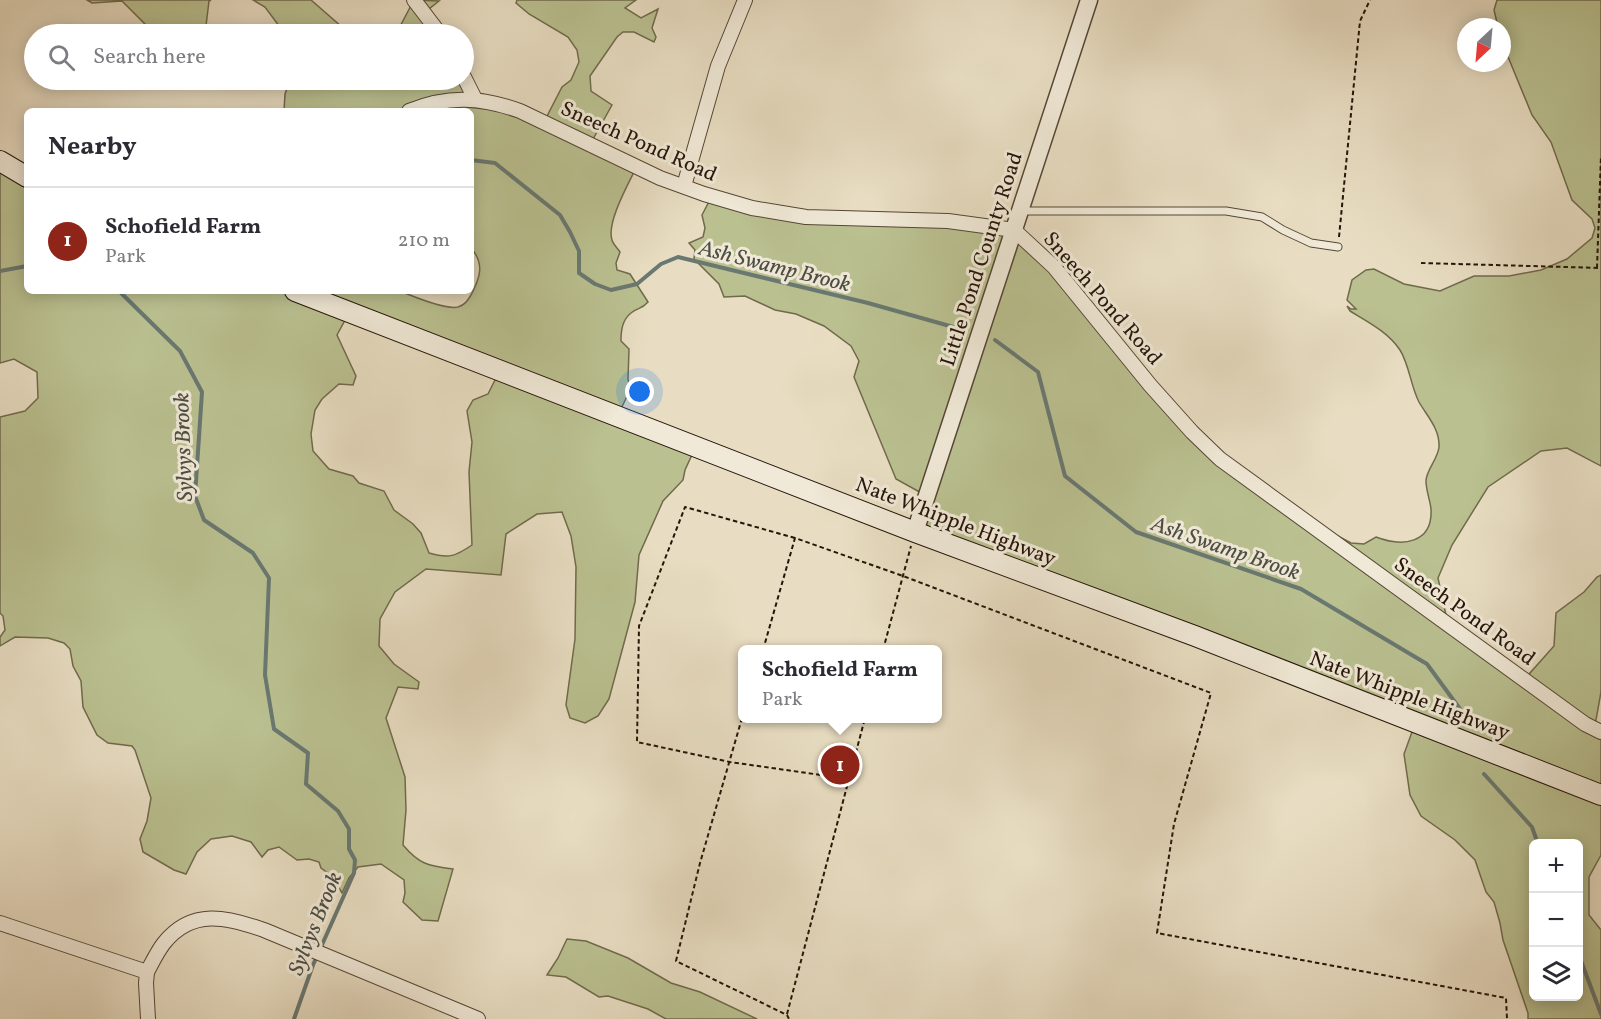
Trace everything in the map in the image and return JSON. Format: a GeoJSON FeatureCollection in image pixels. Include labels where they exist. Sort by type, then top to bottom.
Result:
{"type":"FeatureCollection","features":[{"type":"Feature","properties":{"kind":"main road"},"geometry":{"type":"LineString","coordinates":[[0,161],[24,175]]}},
{"type":"Feature","properties":{"kind":"main road","name":"Nate Whipple Highway"},"geometry":{"type":"LineString","coordinates":[[303,294],[915,532],[1194,636],[1601,795]]}},
{"type":"Feature","properties":{"kind":"street"},"geometry":{"type":"LineString","coordinates":[[414,0],[432,24]]}},
{"type":"Feature","properties":{"kind":"street"},"geometry":{"type":"LineString","coordinates":[[684,186],[718,66],[745,0]]}},
{"type":"Feature","properties":{"kind":"street","name":"Little Pond County Road"},"geometry":{"type":"LineString","coordinates":[[915,532],[1089,0]]}},
{"type":"Feature","properties":{"kind":"street"},"geometry":{"type":"LineString","coordinates":[[470,90],[475,99]]}},
{"type":"Feature","properties":{"kind":"street","name":"Sneech Pond Road"},"geometry":{"type":"LineString","coordinates":[[418,108],[437,102],[475,99],[497,103],[520,111],[639,168],[684,186],[752,208],[831,218],[948,221],[1014,230],[1053,267],[1150,385],[1220,459],[1575,718],[1601,732]]}},
{"type":"Feature","properties":{"kind":"street"},"geometry":{"type":"LineString","coordinates":[[148,1019],[147,972],[164,943],[182,926],[199,919],[214,918],[244,923],[478,1019]]}},
{"type":"Feature","properties":{"kind":"street"},"geometry":{"type":"LineString","coordinates":[[0,923],[147,972]]}},
{"type":"Feature","properties":{"kind":"lane"},"geometry":{"type":"LineString","coordinates":[[1020,211],[1226,211],[1262,217],[1311,243],[1338,247]]}},
{"type":"Feature","properties":{"kind":"path"},"geometry":{"type":"LineString","coordinates":[[1338,247],[1360,21],[1370,0]]}},
{"type":"Feature","properties":{"kind":"path"},"geometry":{"type":"LineString","coordinates":[[1421,263],[1599,268],[1601,156]]}},
{"type":"Feature","properties":{"kind":"path"},"geometry":{"type":"LineString","coordinates":[[849,779],[729,762],[637,742],[639,626],[685,507],[795,538],[903,576],[1211,693],[1174,824],[1157,933],[1506,998],[1507,1019]]}},
{"type":"Feature","properties":{"kind":"path"},"geometry":{"type":"LineString","coordinates":[[885,645],[915,532]]}},
{"type":"Feature","properties":{"kind":"path"},"geometry":{"type":"LineString","coordinates":[[763,645],[795,538]]}},
{"type":"Feature","properties":{"kind":"path"},"geometry":{"type":"LineString","coordinates":[[741,723],[700,863],[675,961],[787,1015],[789,1019]]}},
{"type":"Feature","properties":{"kind":"path"},"geometry":{"type":"LineString","coordinates":[[787,1015],[864,723]]}},
{"type":"Feature","properties":{"kind":"green space"},"geometry":{"type":"Polygon","coordinates":[[[87,0],[211,0],[206,24],[145,24],[122,1],[92,3],[87,0]]]}},
{"type":"Feature","properties":{"kind":"green space"},"geometry":{"type":"Polygon","coordinates":[[[253,0],[311,0],[339,24],[278,24],[265,7],[253,0]]]}},
{"type":"Feature","properties":{"kind":"green space"},"geometry":{"type":"Polygon","coordinates":[[[414,0],[439,1],[429,9],[439,24],[401,24],[414,0]]]}},
{"type":"Feature","properties":{"kind":"green space"},"geometry":{"type":"Polygon","coordinates":[[[517,0],[636,0],[625,8],[641,18],[658,9],[652,28],[656,37],[654,42],[634,32],[623,32],[617,37],[590,76],[591,91],[612,105],[592,141],[638,164],[615,213],[611,232],[613,242],[620,252],[616,263],[617,270],[630,274],[648,302],[628,316],[621,333],[621,341],[629,349],[628,380],[631,388],[619,413],[697,444],[683,480],[663,501],[639,555],[635,602],[609,699],[598,716],[585,723],[570,718],[566,705],[575,639],[576,567],[571,536],[562,512],[537,514],[506,534],[501,575],[426,569],[395,592],[380,619],[379,646],[394,664],[419,682],[418,689],[398,687],[386,718],[405,777],[406,810],[403,845],[425,863],[453,869],[438,921],[422,920],[403,902],[404,880],[381,864],[358,867],[349,878],[342,893],[332,876],[321,868],[319,862],[309,859],[297,860],[279,847],[268,850],[262,857],[251,842],[232,836],[211,839],[197,852],[186,874],[174,870],[143,852],[140,839],[147,821],[151,798],[135,750],[132,746],[108,743],[97,735],[83,707],[81,681],[73,666],[70,649],[64,643],[48,638],[15,637],[0,646],[0,637],[5,630],[3,616],[0,613],[0,417],[25,411],[38,398],[37,372],[14,359],[0,363],[0,159],[24,171],[24,294],[408,294],[438,305],[458,307],[474,294],[480,271],[480,265],[474,252],[474,108],[284,108],[285,94],[286,90],[474,90],[546,118],[562,87],[571,80],[579,62],[577,50],[568,37],[529,14],[516,3],[517,0]],[[350,311],[337,335],[356,376],[353,385],[339,384],[322,399],[315,410],[311,434],[313,451],[329,469],[353,476],[359,483],[384,491],[394,510],[421,533],[429,553],[442,556],[457,554],[472,545],[469,472],[472,442],[467,411],[473,400],[488,394],[500,370],[350,311]]]}},
{"type":"Feature","properties":{"kind":"green space"},"geometry":{"type":"Polygon","coordinates":[[[1497,0],[1601,0],[1601,466],[1567,448],[1541,451],[1488,487],[1452,545],[1438,578],[1449,629],[1522,682],[1554,646],[1556,613],[1584,592],[1601,575],[1601,692],[1594,731],[1601,735],[1601,855],[1589,877],[1589,915],[1601,930],[1601,1019],[1528,1019],[1528,1013],[1503,940],[1494,902],[1486,892],[1475,860],[1455,840],[1421,816],[1410,795],[1404,754],[1416,721],[919,527],[925,495],[896,479],[854,377],[859,361],[851,346],[824,326],[796,314],[775,310],[745,296],[724,297],[719,284],[694,259],[695,250],[689,243],[703,237],[705,228],[702,215],[714,192],[788,212],[1014,229],[1212,455],[1304,518],[1351,543],[1364,544],[1376,537],[1396,542],[1414,540],[1427,530],[1430,521],[1431,509],[1426,481],[1437,456],[1439,440],[1416,396],[1400,350],[1384,333],[1350,311],[1347,306],[1356,309],[1347,300],[1352,280],[1366,270],[1374,269],[1404,284],[1440,291],[1474,276],[1509,276],[1541,270],[1567,259],[1592,238],[1595,228],[1592,219],[1572,200],[1551,142],[1532,115],[1511,64],[1511,18],[1496,18],[1494,10],[1497,0]]]}},
{"type":"Feature","properties":{"kind":"green space"},"geometry":{"type":"Polygon","coordinates":[[[567,939],[586,941],[628,958],[671,983],[700,992],[757,1019],[666,1019],[648,1009],[608,996],[599,997],[566,977],[547,975],[567,939]]]}},
{"type":"Feature","properties":{"kind":"waterway","name":"Ash Swamp Brook"},"geometry":{"type":"LineString","coordinates":[[474,160],[495,163],[560,215],[579,251],[579,273],[595,284],[611,290],[637,284],[661,264],[678,257],[868,303],[964,330]]}},
{"type":"Feature","properties":{"kind":"waterway","name":"Ash Swamp Brook"},"geometry":{"type":"LineString","coordinates":[[0,271],[24,267]]}},
{"type":"Feature","properties":{"kind":"waterway","name":"Sylvys Brook"},"geometry":{"type":"LineString","coordinates":[[122,294],[180,351],[202,392],[195,496],[204,520],[253,553],[269,578],[265,675],[274,729],[308,753],[306,784],[338,811],[349,829],[349,849],[355,860],[354,873],[313,965],[294,1019]]}},
{"type":"Feature","properties":{"kind":"waterway","name":"Ash Swamp Brook"},"geometry":{"type":"LineString","coordinates":[[995,340],[1038,372],[1065,476],[1136,532],[1301,589],[1427,664],[1471,724]]}},
{"type":"Feature","properties":{"kind":"waterway","name":"Ash Swamp Brook"},"geometry":{"type":"LineString","coordinates":[[1484,774],[1532,827],[1536,839]]}},
{"type":"Feature","properties":{"kind":"waterway","name":"Ash Swamp Brook"},"geometry":{"type":"LineString","coordinates":[[1583,966],[1601,1014]]}},
{"type":"Feature","properties":{"kind":"place","name":"Schofield Farm"},"geometry":{"type":"Point","coordinates":[840,765]}}]}
